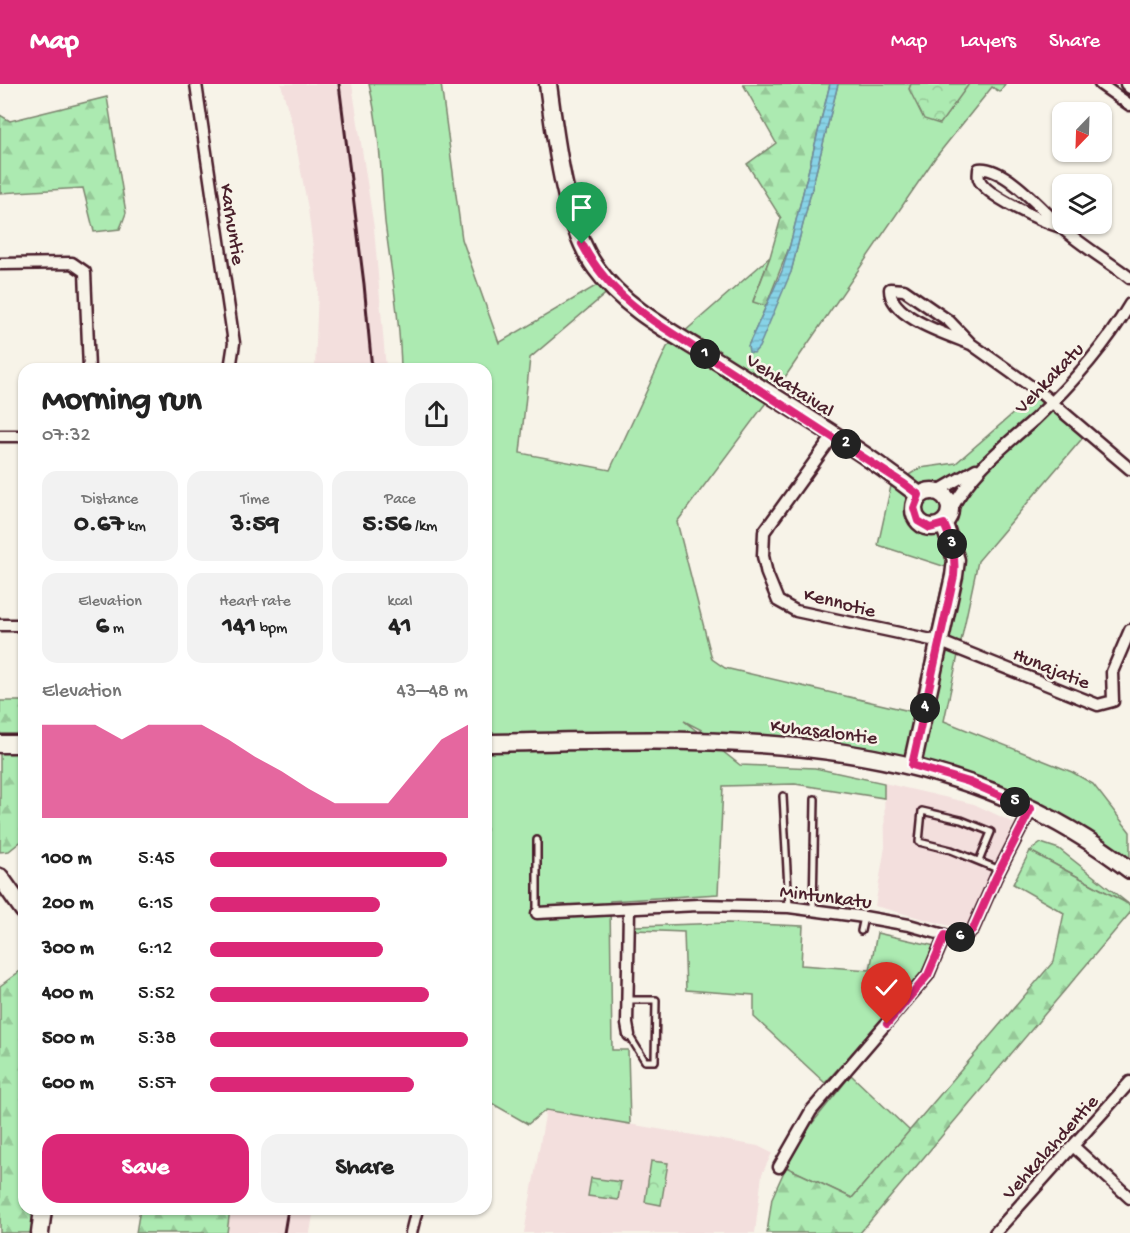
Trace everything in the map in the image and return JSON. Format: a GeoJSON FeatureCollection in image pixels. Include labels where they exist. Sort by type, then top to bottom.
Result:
{"type":"FeatureCollection","features":[{"type":"Feature","properties":{"kind":"street","name":"Karhuntie"},"geometry":{"type":"LineString","coordinates":[[196,84],[234,343],[231,363]]}},
{"type":"Feature","properties":{"kind":"street","name":"Vehkataival"},"geometry":{"type":"LineString","coordinates":[[548,84],[556,141],[582,244],[595,268],[619,296],[919,495]]}},
{"type":"Feature","properties":{"kind":"street"},"geometry":{"type":"LineString","coordinates":[[1100,84],[1130,105]]}},
{"type":"Feature","properties":{"kind":"street"},"geometry":{"type":"LineString","coordinates":[[1126,84],[1130,88]]}},
{"type":"Feature","properties":{"kind":"street"},"geometry":{"type":"LineString","coordinates":[[979,169],[996,171],[1047,210],[1061,227],[1035,219],[986,188],[979,180],[979,169]]}},
{"type":"Feature","properties":{"kind":"street"},"geometry":{"type":"LineString","coordinates":[[1070,234],[1130,278]]}},
{"type":"Feature","properties":{"kind":"street"},"geometry":{"type":"LineString","coordinates":[[0,264],[72,263],[80,267],[87,281],[89,363]]}},
{"type":"Feature","properties":{"kind":"street"},"geometry":{"type":"LineString","coordinates":[[971,344],[935,332],[895,305],[890,297],[890,289],[904,290],[949,321],[971,344],[1052,403],[1130,470]]}},
{"type":"Feature","properties":{"kind":"street","name":"Vehkakatu"},"geometry":{"type":"LineString","coordinates":[[947,517],[960,492],[981,466],[1052,403],[1078,376],[1130,304]]}},
{"type":"Feature","properties":{"kind":"street"},"geometry":{"type":"LineString","coordinates":[[0,436],[18,436]]}},
{"type":"Feature","properties":{"kind":"street","name":"Kennotie"},"geometry":{"type":"LineString","coordinates":[[833,436],[764,532],[763,556],[767,574],[778,601],[796,610],[941,642]]}},
{"type":"Feature","properties":{"kind":"street","name":"Vehkakatu"},"geometry":{"type":"LineString","coordinates":[[938,491],[981,466]]}},
{"type":"Feature","properties":{"kind":"street"},"geometry":{"type":"LineString","coordinates":[[912,765],[941,642],[956,560],[945,495],[931,490],[919,495],[914,508],[918,521],[930,528],[947,517]]}},
{"type":"Feature","properties":{"kind":"street"},"geometry":{"type":"LineString","coordinates":[[0,625],[18,625]]}},
{"type":"Feature","properties":{"kind":"street","name":"Hunajatie"},"geometry":{"type":"LineString","coordinates":[[941,642],[1098,705],[1113,702],[1112,672],[1130,630]]}},
{"type":"Feature","properties":{"kind":"street","name":"Kuhasalontie"},"geometry":{"type":"LineString","coordinates":[[492,742],[625,740],[780,744],[819,747],[912,765],[969,782],[1031,809],[1106,852],[1130,870]]}},
{"type":"Feature","properties":{"kind":"street"},"geometry":{"type":"LineString","coordinates":[[0,744],[18,744]]}},
{"type":"Feature","properties":{"kind":"street","name":"Mintunkatu"},"geometry":{"type":"LineString","coordinates":[[537,913],[698,905],[789,907],[909,925],[955,938],[969,934],[1031,809]]}},
{"type":"Feature","properties":{"kind":"street"},"geometry":{"type":"LineString","coordinates":[[0,877],[18,902]]}},
{"type":"Feature","properties":{"kind":"street"},"geometry":{"type":"LineString","coordinates":[[629,909],[627,1000],[629,1035]]}},
{"type":"Feature","properties":{"kind":"street"},"geometry":{"type":"LineString","coordinates":[[778,1167],[811,1111],[928,975],[945,935]]}},
{"type":"Feature","properties":{"kind":"street","name":"Vehkalahdentie"},"geometry":{"type":"LineString","coordinates":[[995,1233],[1130,1082]]}},
{"type":"Feature","properties":{"kind":"street"},"geometry":{"type":"LineString","coordinates":[[1073,1146],[1130,1198]]}},
{"type":"Feature","properties":{"kind":"street"},"geometry":{"type":"LineString","coordinates":[[40,1233],[42,1215]]}},
{"type":"Feature","properties":{"kind":"street"},"geometry":{"type":"LineString","coordinates":[[411,1233],[416,1215]]}},
{"type":"Feature","properties":{"kind":"lane"},"geometry":{"type":"LineString","coordinates":[[783,796],[789,907]]}},
{"type":"Feature","properties":{"kind":"lane"},"geometry":{"type":"LineString","coordinates":[[813,909],[815,799]]}},
{"type":"Feature","properties":{"kind":"lane"},"geometry":{"type":"LineString","coordinates":[[979,861],[991,832],[961,820],[922,812],[919,842],[1000,870]]}},
{"type":"Feature","properties":{"kind":"lane"},"geometry":{"type":"LineString","coordinates":[[537,840],[537,913]]}},
{"type":"Feature","properties":{"kind":"lane"},"geometry":{"type":"LineString","coordinates":[[861,931],[864,917]]}},
{"type":"Feature","properties":{"kind":"lane"},"geometry":{"type":"LineString","coordinates":[[627,1000],[656,1000],[655,1061],[645,1061],[629,1035]]}},
{"type":"Feature","properties":{"kind":"shaded area"},"geometry":{"type":"Polygon","coordinates":[[[281,84],[352,84],[374,228],[385,363],[315,363],[318,287],[308,209],[293,128],[281,84]]]}},
{"type":"Feature","properties":{"kind":"shaded area"},"geometry":{"type":"Polygon","coordinates":[[[884,783],[974,804],[1014,823],[968,929],[875,906],[885,847],[884,783]]]}},
{"type":"Feature","properties":{"kind":"shaded area"},"geometry":{"type":"Polygon","coordinates":[[[546,1110],[758,1146],[772,1153],[762,1174],[755,1233],[524,1233],[546,1110]]]}},
{"type":"Feature","properties":{"kind":"shaded area"},"geometry":{"type":"Polygon","coordinates":[[[229,1215],[313,1215],[310,1233],[227,1233],[229,1215]]]}},
{"type":"Feature","properties":{"kind":"green space"},"geometry":{"type":"Polygon","coordinates":[[[369,84],[441,84],[462,239],[499,343],[604,281],[610,290],[530,358],[520,453],[610,470],[667,347],[770,257],[753,301],[766,306],[748,346],[791,272],[838,84],[1005,84],[1000,92],[992,87],[935,158],[783,380],[677,522],[712,659],[725,668],[914,712],[946,567],[878,545],[891,486],[920,468],[956,463],[1038,392],[1086,434],[978,561],[944,721],[1072,772],[1093,784],[1130,832],[1130,861],[1060,816],[952,768],[871,748],[810,739],[709,734],[684,721],[740,765],[815,768],[884,783],[884,798],[795,784],[723,786],[718,894],[610,901],[612,1050],[628,1050],[630,1124],[546,1110],[528,1124],[492,1103],[492,363],[401,363],[373,101],[369,84]]]}},
{"type":"Feature","properties":{"kind":"green space"},"geometry":{"type":"Polygon","coordinates":[[[743,84],[830,84],[790,245],[766,306],[753,302],[770,257],[781,218],[747,164],[776,143],[743,84]]]}},
{"type":"Feature","properties":{"kind":"green space"},"geometry":{"type":"Polygon","coordinates":[[[911,84],[969,84],[940,124],[924,119],[909,89],[911,84]]]}},
{"type":"Feature","properties":{"kind":"green space"},"geometry":{"type":"Polygon","coordinates":[[[107,97],[126,213],[120,229],[94,232],[83,188],[0,193],[0,115],[10,121],[107,97]]]}},
{"type":"Feature","properties":{"kind":"green space"},"geometry":{"type":"Polygon","coordinates":[[[0,701],[18,701],[18,844],[9,851],[0,852],[0,701]]]}},
{"type":"Feature","properties":{"kind":"green space"},"geometry":{"type":"Polygon","coordinates":[[[1041,843],[1059,849],[1130,905],[1030,851],[1041,843]]]}},
{"type":"Feature","properties":{"kind":"green space"},"geometry":{"type":"Polygon","coordinates":[[[1030,851],[1130,905],[1130,913],[860,1233],[767,1233],[772,1198],[786,1167],[852,1198],[1054,961],[1064,913],[1013,884],[1030,851]]]}},
{"type":"Feature","properties":{"kind":"green space"},"geometry":{"type":"Polygon","coordinates":[[[728,923],[803,926],[801,965],[870,970],[877,933],[935,946],[917,981],[825,1083],[754,1017],[754,995],[686,990],[684,932],[635,930],[635,926],[728,923]]]}},
{"type":"Feature","properties":{"kind":"green space"},"geometry":{"type":"Polygon","coordinates":[[[18,972],[18,1215],[35,1215],[33,1233],[0,1233],[0,986],[18,972]]]}},
{"type":"Feature","properties":{"kind":"green space"},"geometry":{"type":"Polygon","coordinates":[[[851,1075],[910,1131],[852,1198],[786,1167],[810,1126],[851,1075]]]}},
{"type":"Feature","properties":{"kind":"green space"},"geometry":{"type":"Polygon","coordinates":[[[651,1161],[668,1163],[661,1205],[645,1202],[651,1161]]]}},
{"type":"Feature","properties":{"kind":"green space"},"geometry":{"type":"Polygon","coordinates":[[[591,1178],[621,1182],[618,1200],[588,1196],[591,1178]]]}},
{"type":"Feature","properties":{"kind":"green space"},"geometry":{"type":"Polygon","coordinates":[[[139,1215],[229,1215],[227,1233],[136,1233],[139,1215]]]}},
{"type":"Feature","properties":{"kind":"water"},"geometry":{"type":"Polygon","coordinates":[[[830,84],[838,84],[791,272],[759,347],[754,353],[749,352],[748,346],[782,271],[790,245],[830,84]]]}},
{"type":"Feature","properties":{"kind":"railway"},"geometry":{"type":"LineString","coordinates":[[339,84],[371,363]]}},
{"type":"Feature","properties":{"kind":"railway"},"geometry":{"type":"LineString","coordinates":[[284,1233],[287,1215]]}},
{"type":"Feature","properties":{"kind":"route"},"geometry":{"type":"LineString","coordinates":[[582,244],[595,268],[619,296],[655,322],[814,423],[903,483],[919,495],[914,508],[918,521],[930,528],[944,524],[951,541],[956,560],[954,576],[912,765],[969,782],[1031,809],[996,877],[973,929],[964,937],[955,938],[945,935],[937,960],[928,975],[887,1024]]}}]}
